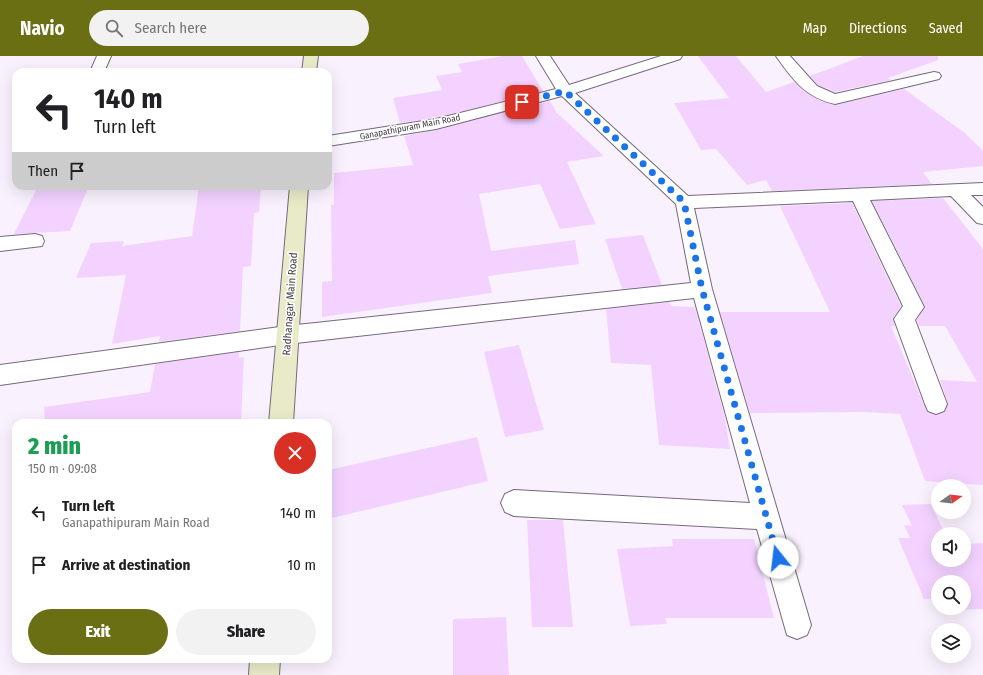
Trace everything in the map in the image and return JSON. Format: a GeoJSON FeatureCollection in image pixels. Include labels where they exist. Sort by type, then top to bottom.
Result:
{"type":"FeatureCollection","features":[{"type":"Feature","properties":{"kind":"street"},"geometry":{"type":"LineString","coordinates":[[99,68],[104,56]]}},
{"type":"Feature","properties":{"kind":"street"},"geometry":{"type":"LineString","coordinates":[[309,68],[310,56]]}},
{"type":"Feature","properties":{"kind":"street"},"geometry":{"type":"LineString","coordinates":[[543,56],[565,91],[684,202],[702,289],[797,625]]}},
{"type":"Feature","properties":{"kind":"street","name":"Ganapathipuram Main Road"},"geometry":{"type":"LineString","coordinates":[[332,140],[436,124],[565,91],[675,56]]}},
{"type":"Feature","properties":{"kind":"street"},"geometry":{"type":"LineString","coordinates":[[782,56],[811,89],[818,95],[827,98],[835,99],[934,76]]}},
{"type":"Feature","properties":{"kind":"street"},"geometry":{"type":"LineString","coordinates":[[684,202],[983,189]]}},
{"type":"Feature","properties":{"kind":"street","name":"Radhanagar Main Road"},"geometry":{"type":"LineString","coordinates":[[281,419],[299,190]]}},
{"type":"Feature","properties":{"kind":"street"},"geometry":{"type":"LineString","coordinates":[[956,191],[983,218]]}},
{"type":"Feature","properties":{"kind":"street"},"geometry":{"type":"LineString","coordinates":[[859,195],[914,308],[904,319],[936,404]]}},
{"type":"Feature","properties":{"kind":"street"},"geometry":{"type":"LineString","coordinates":[[0,244],[35,240]]}},
{"type":"Feature","properties":{"kind":"street"},"geometry":{"type":"LineString","coordinates":[[0,375],[287,335],[702,289]]}},
{"type":"Feature","properties":{"kind":"street"},"geometry":{"type":"LineString","coordinates":[[514,504],[767,517]]}},
{"type":"Feature","properties":{"kind":"street"},"geometry":{"type":"LineString","coordinates":[[264,675],[265,663]]}},
{"type":"Feature","properties":{"kind":"building"},"geometry":{"type":"Polygon","coordinates":[[[503,56],[522,56],[543,91],[436,118],[400,123],[393,98],[442,90],[436,76],[462,72],[458,64],[503,56]]]}},
{"type":"Feature","properties":{"kind":"building"},"geometry":{"type":"Polygon","coordinates":[[[698,56],[736,56],[766,92],[794,82],[815,98],[835,105],[904,89],[965,133],[983,151],[983,166],[923,172],[932,184],[772,191],[766,180],[747,185],[716,149],[701,150],[674,103],[729,98],[698,56]]]}},
{"type":"Feature","properties":{"kind":"building"},"geometry":{"type":"Polygon","coordinates":[[[863,56],[938,56],[938,60],[888,78],[891,80],[835,92],[818,85],[810,76],[863,56]]]}},
{"type":"Feature","properties":{"kind":"building"},"geometry":{"type":"Polygon","coordinates":[[[550,101],[557,113],[604,156],[567,162],[596,224],[560,229],[540,184],[479,194],[491,251],[575,240],[579,264],[488,276],[492,293],[322,317],[322,282],[332,281],[331,205],[334,205],[334,173],[413,165],[404,136],[436,130],[550,101]]]}},
{"type":"Feature","properties":{"kind":"building"},"geometry":{"type":"Polygon","coordinates":[[[36,190],[87,190],[70,231],[14,234],[36,190]]]}},
{"type":"Feature","properties":{"kind":"building"},"geometry":{"type":"Polygon","coordinates":[[[198,190],[261,190],[259,212],[254,213],[251,266],[243,267],[240,331],[159,342],[160,336],[112,344],[126,275],[76,278],[91,243],[124,241],[122,246],[192,236],[198,190]]]}},
{"type":"Feature","properties":{"kind":"building"},"geometry":{"type":"Polygon","coordinates":[[[943,198],[983,249],[983,485],[971,484],[971,479],[931,479],[931,481],[925,481],[900,414],[865,412],[750,413],[720,312],[830,312],[780,206],[852,203],[901,306],[893,318],[895,326],[891,326],[927,412],[935,415],[945,412],[948,403],[940,380],[977,382],[945,326],[919,326],[917,320],[925,306],[872,201],[943,198]]]}},
{"type":"Feature","properties":{"kind":"building"},"geometry":{"type":"Polygon","coordinates":[[[643,235],[662,285],[622,289],[605,239],[643,235]]]}},
{"type":"Feature","properties":{"kind":"building"},"geometry":{"type":"Polygon","coordinates":[[[669,302],[671,306],[695,307],[724,414],[730,449],[659,445],[651,365],[611,363],[606,309],[669,302]]]}},
{"type":"Feature","properties":{"kind":"building"},"geometry":{"type":"Polygon","coordinates":[[[519,345],[544,430],[505,437],[484,352],[519,345]]]}},
{"type":"Feature","properties":{"kind":"building"},"geometry":{"type":"Polygon","coordinates":[[[239,352],[239,358],[244,357],[241,419],[45,419],[44,407],[150,392],[155,364],[239,352]]]}},
{"type":"Feature","properties":{"kind":"building"},"geometry":{"type":"Polygon","coordinates":[[[477,437],[488,481],[332,518],[332,469],[477,437]]]}},
{"type":"Feature","properties":{"kind":"building"},"geometry":{"type":"Polygon","coordinates":[[[931,504],[931,519],[938,519],[942,527],[931,527],[931,567],[971,567],[971,544],[983,543],[983,609],[971,609],[971,575],[931,575],[931,599],[924,599],[898,538],[910,538],[904,525],[912,526],[902,505],[931,504]]]}},
{"type":"Feature","properties":{"kind":"building"},"geometry":{"type":"Polygon","coordinates":[[[527,520],[563,520],[573,627],[532,627],[527,520]]]}},
{"type":"Feature","properties":{"kind":"building"},"geometry":{"type":"Polygon","coordinates":[[[672,539],[754,539],[774,618],[665,618],[667,624],[630,626],[617,549],[673,546],[672,539]]]}},
{"type":"Feature","properties":{"kind":"building"},"geometry":{"type":"Polygon","coordinates":[[[506,617],[509,675],[453,675],[453,619],[506,617]]]}},
{"type":"Feature","properties":{"kind":"route"},"geometry":{"type":"LineString","coordinates":[[522,102],[565,91],[684,202],[702,289],[778,558]]}}]}
